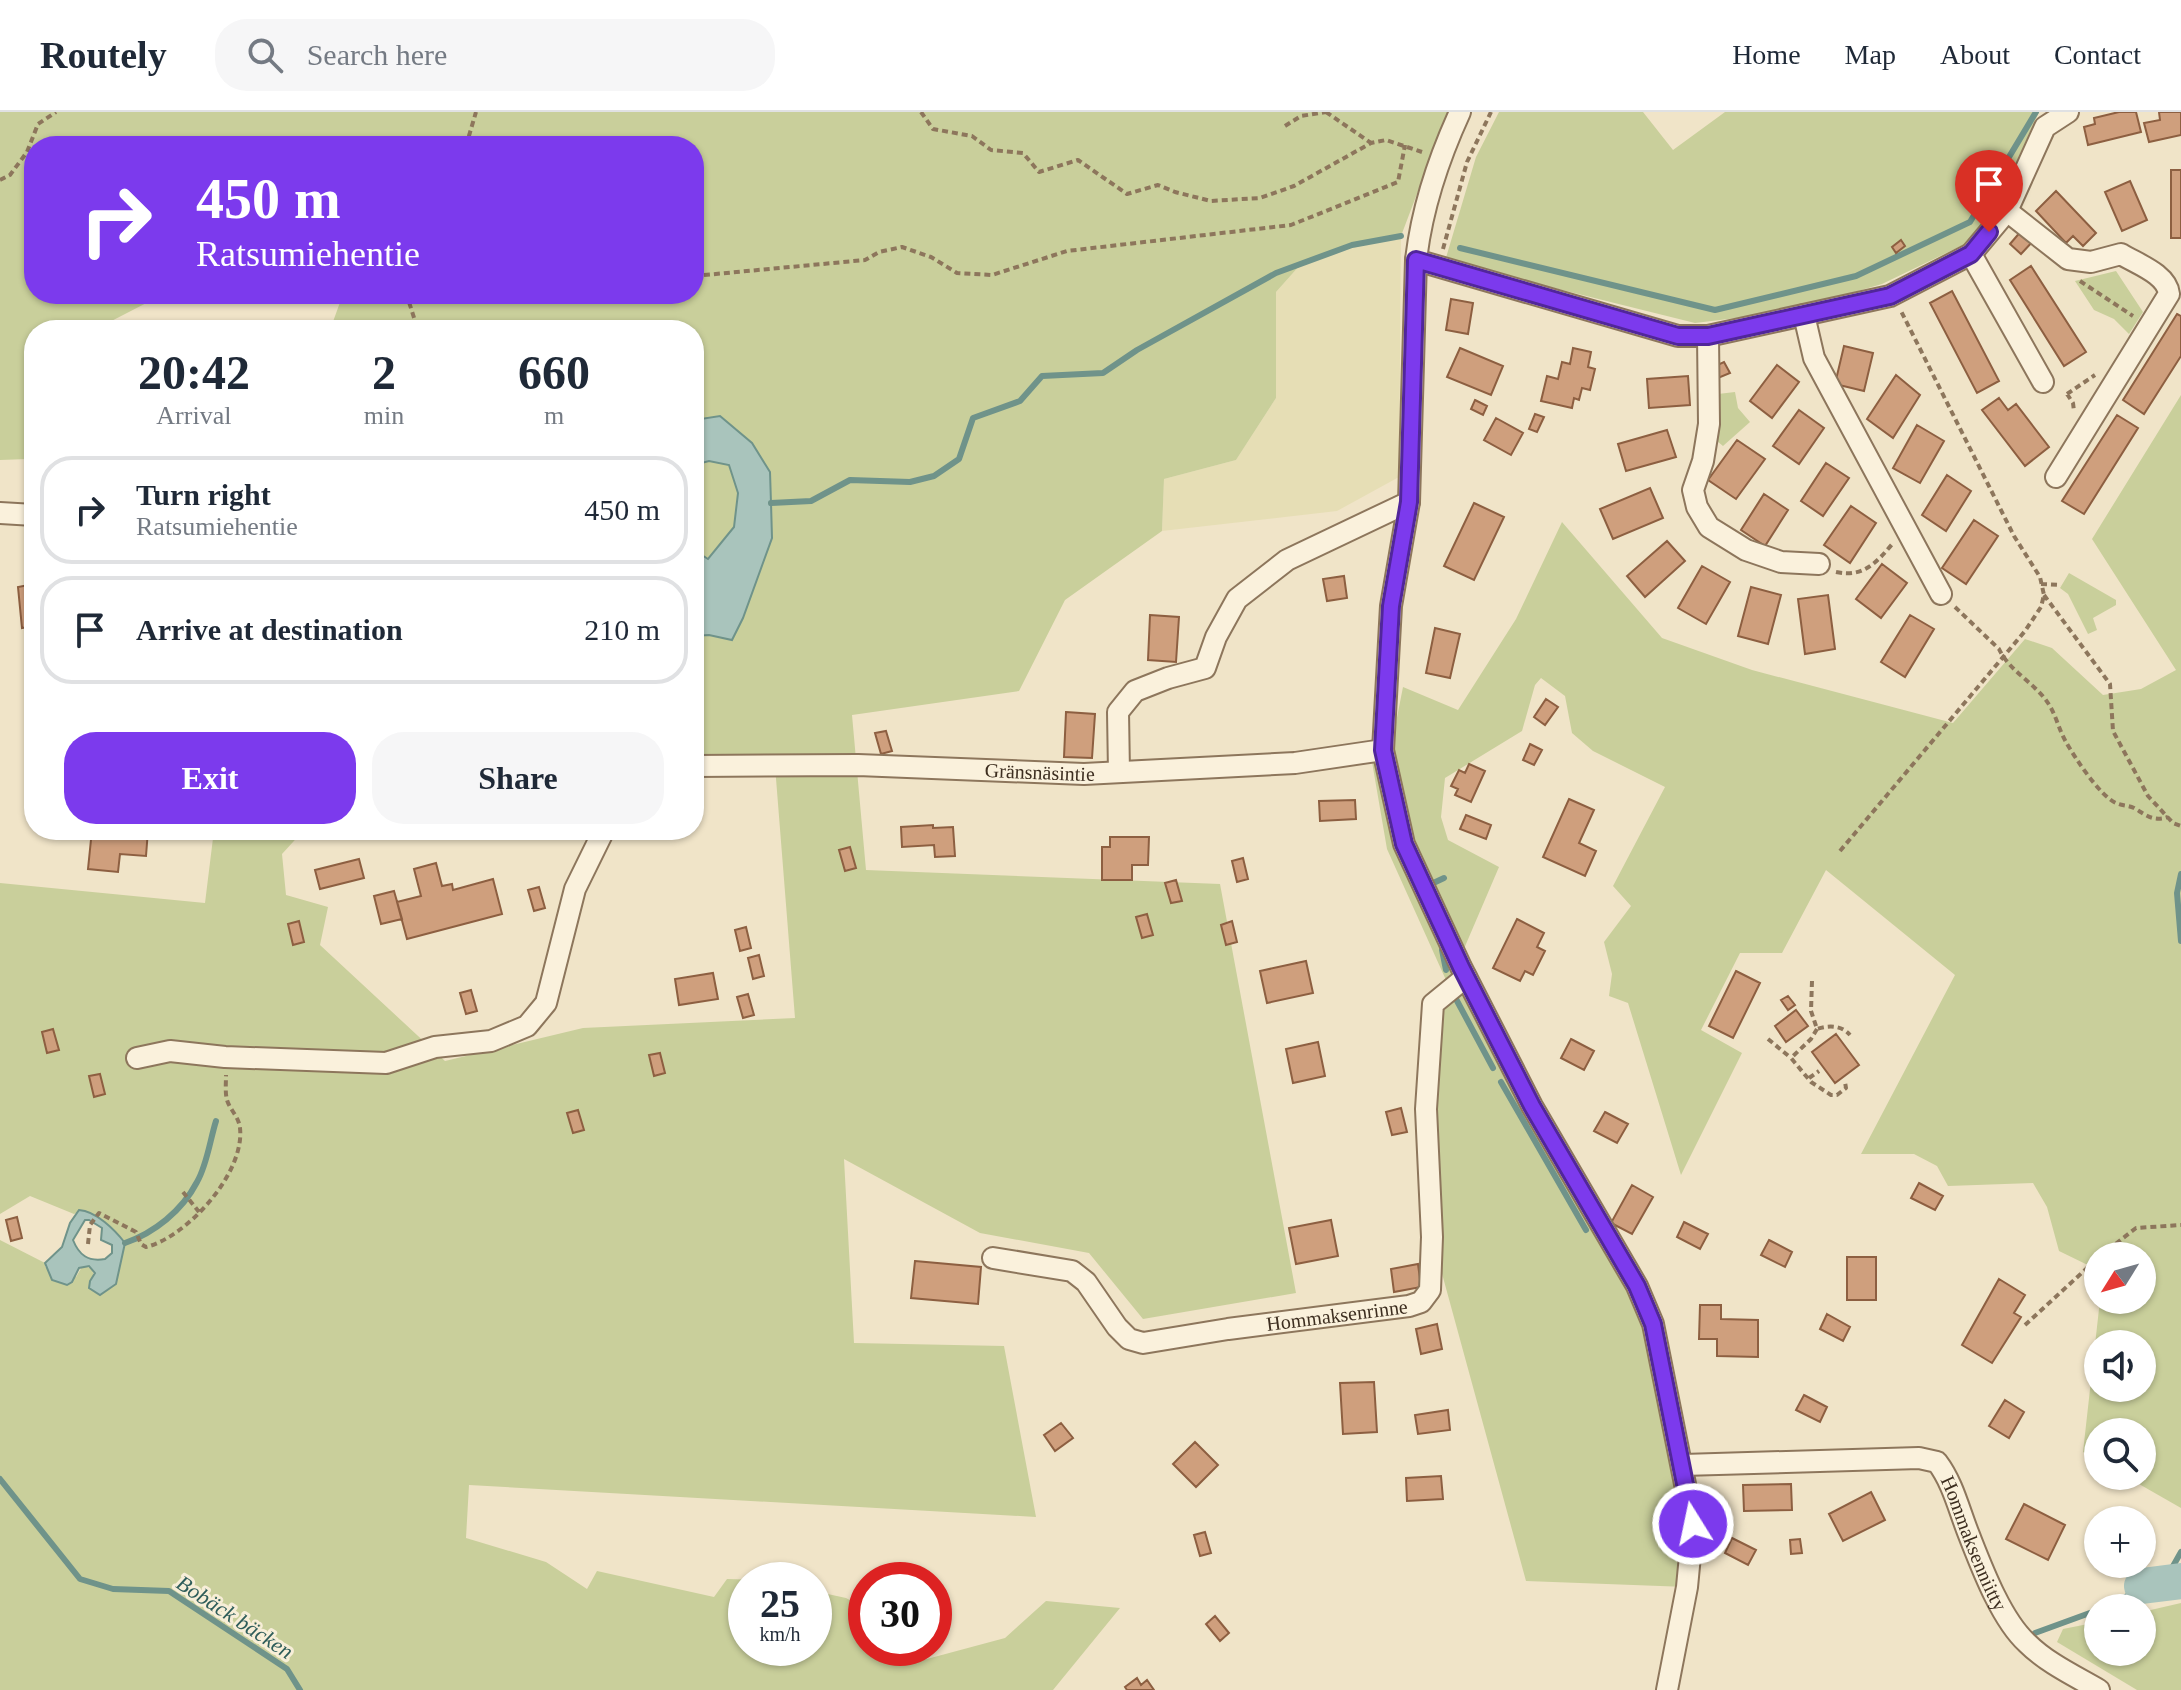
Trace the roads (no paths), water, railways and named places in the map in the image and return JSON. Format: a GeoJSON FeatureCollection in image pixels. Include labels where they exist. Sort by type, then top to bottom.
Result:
{"type":"FeatureCollection","features":[{"type":"Feature","properties":{"kind":"street"},"geometry":{"type":"LineString","coordinates":[[1460,112],[1439,159],[1420,223],[1416,260],[1409,502],[1391,606],[1383,750],[1404,844],[1424,888],[1509,1064],[1637,1286],[1653,1324],[1693,1524],[1687,1587],[1667,1690]]}},
{"type":"Feature","properties":{"kind":"street"},"geometry":{"type":"LineString","coordinates":[[1416,260],[1678,336],[1708,336],[1890,296],[1971,254],[2007,211],[2045,127],[2068,112]]}},
{"type":"Feature","properties":{"kind":"street"},"geometry":{"type":"LineString","coordinates":[[2007,211],[2068,259],[2091,262],[2121,254],[2163,279],[2168,287],[2169,294],[2056,477]]}},
{"type":"Feature","properties":{"kind":"street"},"geometry":{"type":"LineString","coordinates":[[1971,254],[2043,382]]}},
{"type":"Feature","properties":{"kind":"street"},"geometry":{"type":"LineString","coordinates":[[1804,315],[1814,358],[1941,594]]}},
{"type":"Feature","properties":{"kind":"street"},"geometry":{"type":"LineString","coordinates":[[1708,336],[1709,424],[1703,461],[1693,490],[1697,507],[1709,527],[1746,550],[1781,562],[1819,564]]}},
{"type":"Feature","properties":{"kind":"street"},"geometry":{"type":"LineString","coordinates":[[1119,772],[1118,712],[1135,691],[1205,668],[1216,637],[1237,599],[1287,560],[1409,502]]}},
{"type":"Feature","properties":{"kind":"street"},"geometry":{"type":"LineString","coordinates":[[0,513],[24,514]]}},
{"type":"Feature","properties":{"kind":"street","name":"Gränsnäsintie"},"geometry":{"type":"LineString","coordinates":[[704,766],[858,765],[1084,774],[1295,763],[1383,750]]}},
{"type":"Feature","properties":{"kind":"street"},"geometry":{"type":"LineString","coordinates":[[137,1058],[170,1051],[230,1057],[386,1063],[435,1047],[491,1041],[527,1026],[546,1003],[575,889],[599,840]]}},
{"type":"Feature","properties":{"kind":"street","name":"Hommaksenrinne"},"geometry":{"type":"LineString","coordinates":[[993,1258],[1072,1271],[1086,1282],[1123,1333],[1129,1339],[1143,1343],[1421,1302],[1430,1290],[1432,1237],[1426,1109],[1433,1004],[1466,977]]}},
{"type":"Feature","properties":{"kind":"street","name":"Hommaksenniitty"},"geometry":{"type":"LineString","coordinates":[[1683,1465],[1919,1458],[1937,1462],[1947,1475],[1969,1536],[2005,1614],[2019,1635],[2043,1656],[2099,1690]]}},
{"type":"Feature","properties":{"kind":"water"},"geometry":{"type":"Polygon","coordinates":[[[720,416],[752,443],[770,472],[772,538],[732,640],[704,635],[704,556],[708,559],[734,527],[738,493],[729,465],[704,462],[704,418],[720,416]]]}},
{"type":"Feature","properties":{"kind":"water"},"geometry":{"type":"Polygon","coordinates":[[[79,1210],[85,1211],[105,1222],[125,1243],[116,1284],[100,1295],[89,1288],[95,1273],[89,1266],[79,1268],[67,1285],[52,1280],[45,1263],[62,1247],[70,1223],[79,1210]],[[85,1220],[73,1240],[85,1256],[105,1259],[112,1253],[112,1245],[101,1240],[102,1228],[85,1220]]]}},
{"type":"Feature","properties":{"kind":"waterway"},"geometry":{"type":"LineString","coordinates":[[1460,248],[1715,310],[1856,276],[1970,222],[2036,112]]}},
{"type":"Feature","properties":{"kind":"waterway"},"geometry":{"type":"LineString","coordinates":[[771,503],[811,501],[850,480],[910,482],[934,476],[959,459],[973,418],[1020,401],[1042,376],[1103,373],[1137,350],[1276,273],[1352,245],[1401,236]]}},
{"type":"Feature","properties":{"kind":"waterway"},"geometry":{"type":"LineString","coordinates":[[2181,874],[2177,893],[2181,941]]}},
{"type":"Feature","properties":{"kind":"waterway"},"geometry":{"type":"LineString","coordinates":[[1427,886],[1444,878]]}},
{"type":"Feature","properties":{"kind":"waterway"},"geometry":{"type":"LineString","coordinates":[[1442,950],[1446,970]]}},
{"type":"Feature","properties":{"kind":"waterway"},"geometry":{"type":"LineString","coordinates":[[1456,999],[1493,1068]]}},
{"type":"Feature","properties":{"kind":"waterway"},"geometry":{"type":"LineString","coordinates":[[1501,1082],[1586,1230]]}},
{"type":"Feature","properties":{"kind":"waterway"},"geometry":{"type":"LineString","coordinates":[[125,1243],[157,1227],[191,1193],[206,1160],[216,1121]]}},
{"type":"Feature","properties":{"kind":"waterway","name":"Bobäck bäcken"},"geometry":{"type":"LineString","coordinates":[[0,1479],[80,1579],[113,1589],[169,1591],[287,1669],[300,1690]]}},
{"type":"Feature","properties":{"kind":"waterway"},"geometry":{"type":"LineString","coordinates":[[2130,1594],[2172,1568],[2181,1552]]}},
{"type":"Feature","properties":{"kind":"waterway"},"geometry":{"type":"LineString","coordinates":[[2142,1586],[2181,1581]]}},
{"type":"Feature","properties":{"kind":"waterway"},"geometry":{"type":"LineString","coordinates":[[2035,1633],[2084,1615]]}}]}
